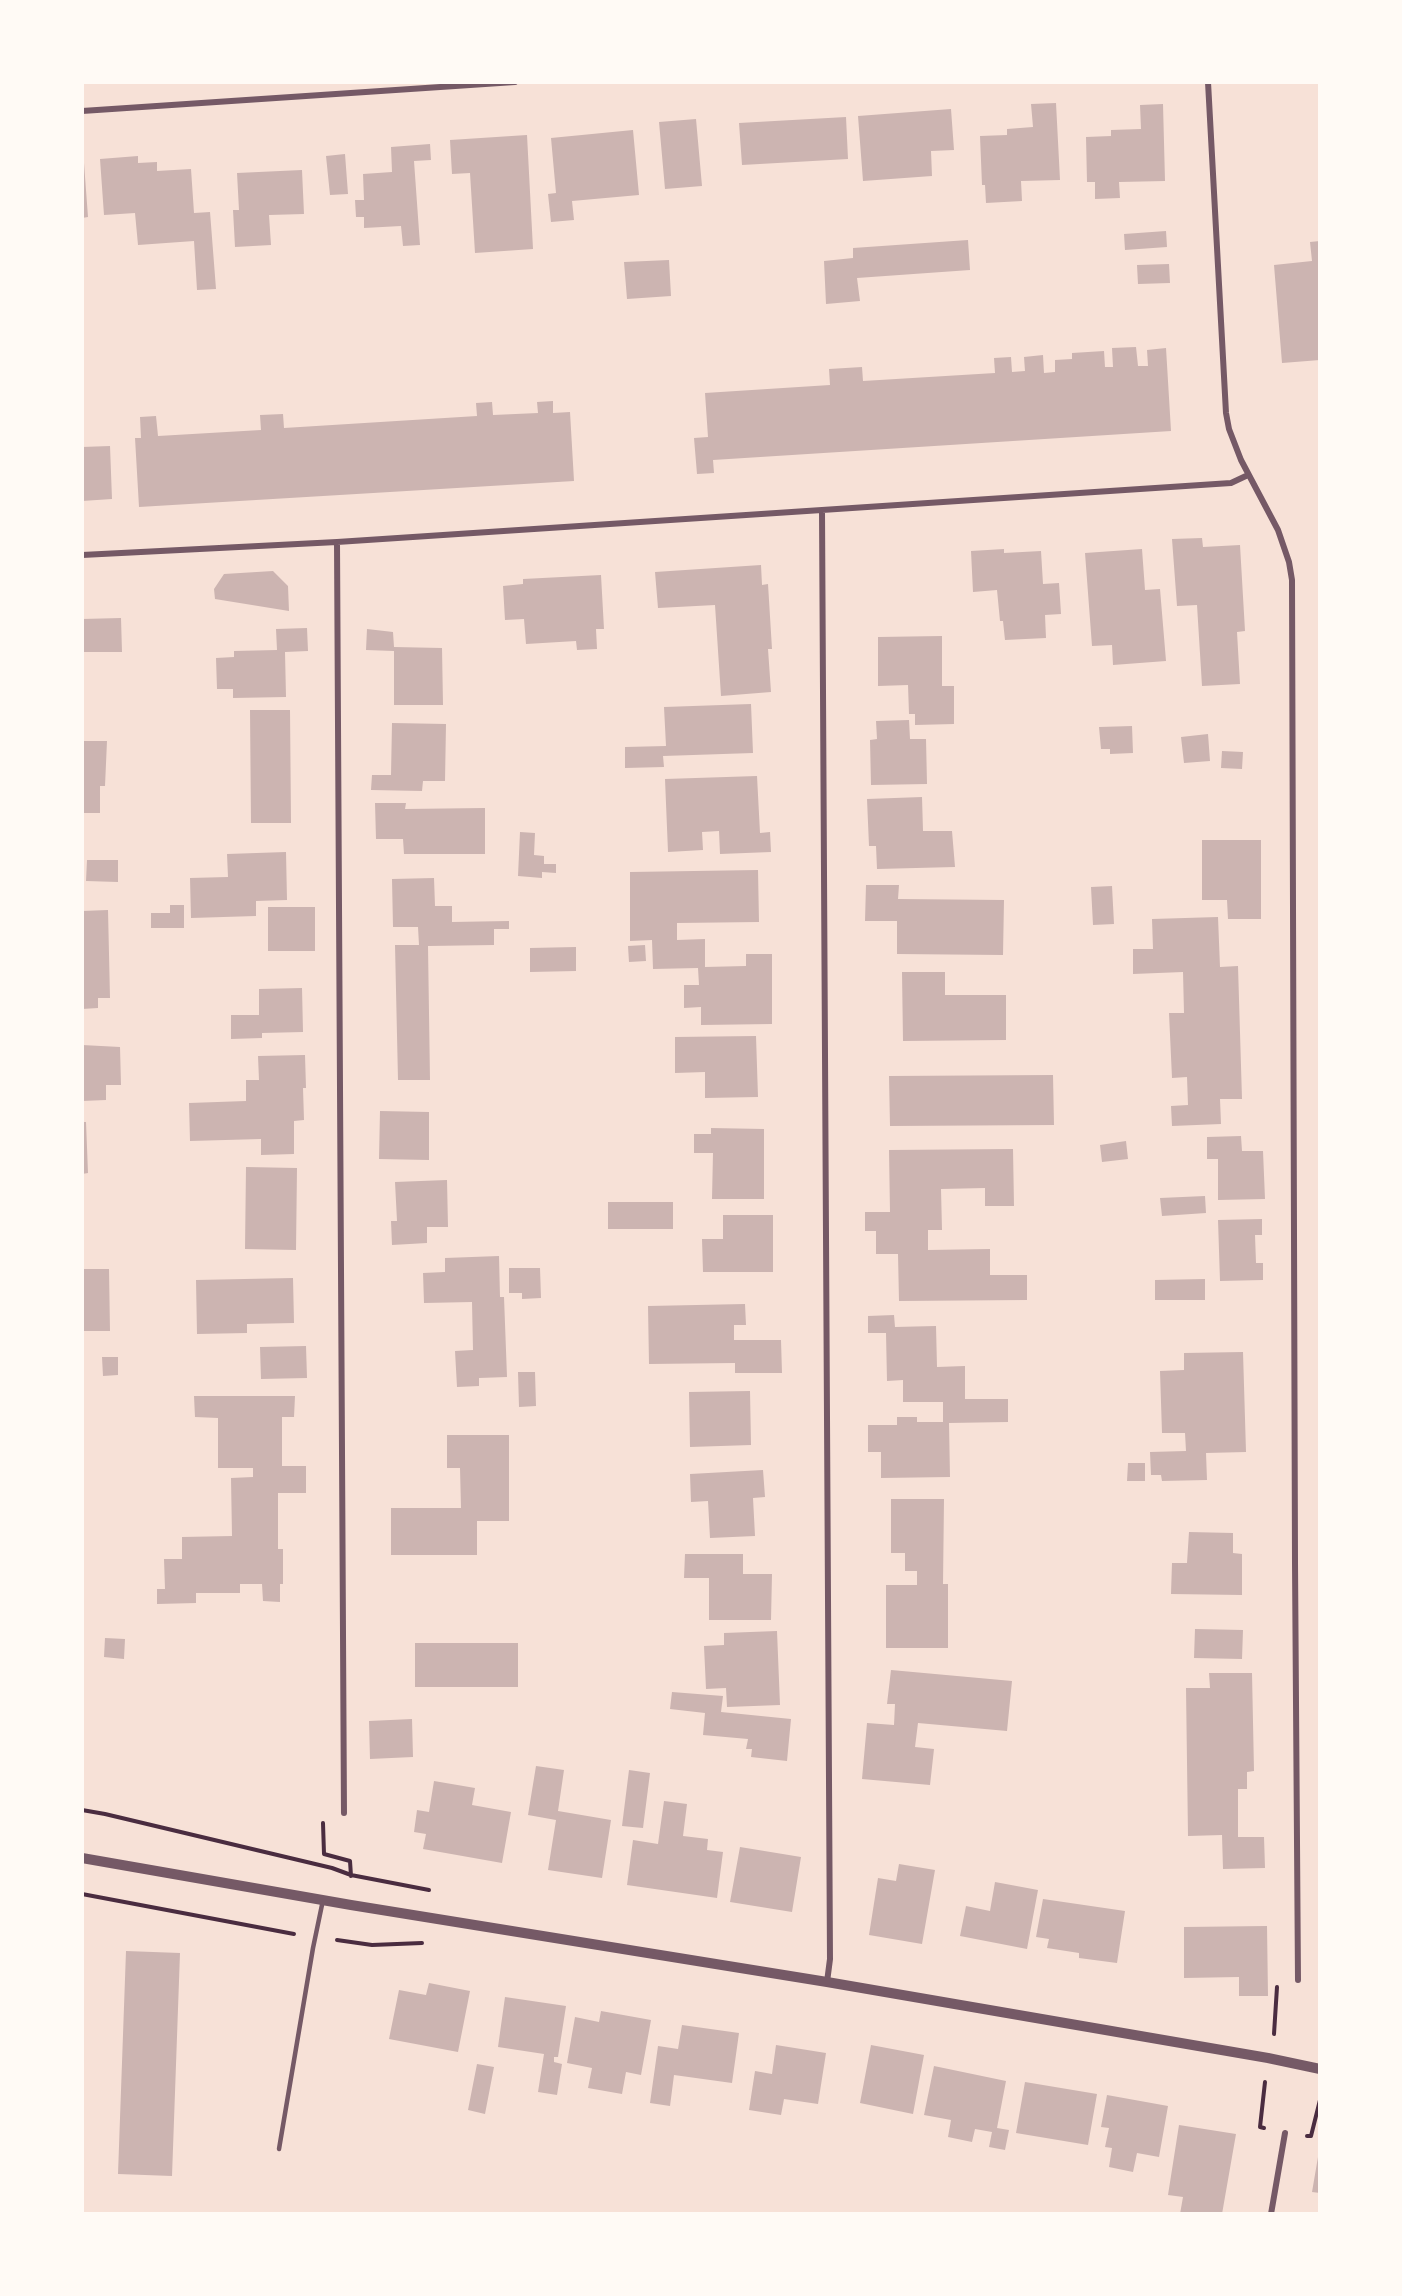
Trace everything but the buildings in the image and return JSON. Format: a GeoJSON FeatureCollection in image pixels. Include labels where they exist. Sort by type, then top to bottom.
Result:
{"type":"FeatureCollection","features":[{"type":"Feature","properties":{"kind":"street"},"geometry":{"type":"LineString","coordinates":[[82,111],[515,82]]}},
{"type":"Feature","properties":{"kind":"street"},"geometry":{"type":"LineString","coordinates":[[1208,82],[1226,413],[1235,446],[1278,530],[1289,562],[1292,580],[1298,1980]]}},
{"type":"Feature","properties":{"kind":"street"},"geometry":{"type":"LineString","coordinates":[[82,555],[337,542],[1230,483],[1248,475]]}},
{"type":"Feature","properties":{"kind":"street"},"geometry":{"type":"LineString","coordinates":[[822,510],[830,1947],[827,1982]]}},
{"type":"Feature","properties":{"kind":"street"},"geometry":{"type":"LineString","coordinates":[[337,542],[344,1813]]}},
{"type":"Feature","properties":{"kind":"street"},"geometry":{"type":"LineString","coordinates":[[82,1858],[351,1905],[827,1982],[1320,2069]]}},
{"type":"Feature","properties":{"kind":"street"},"geometry":{"type":"LineString","coordinates":[[1271,2214],[1285,2133]]}},
{"type":"Feature","properties":{"kind":"lane"},"geometry":{"type":"LineString","coordinates":[[279,2149],[323,1900]]}},
{"type":"Feature","properties":{"kind":"path"},"geometry":{"type":"LineString","coordinates":[[344,1813],[323,1810],[324,1854],[350,1861],[351,1905]]}},
{"type":"Feature","properties":{"kind":"path"},"geometry":{"type":"LineString","coordinates":[[1285,2133],[1311,2136],[1320,2100]]}}]}
